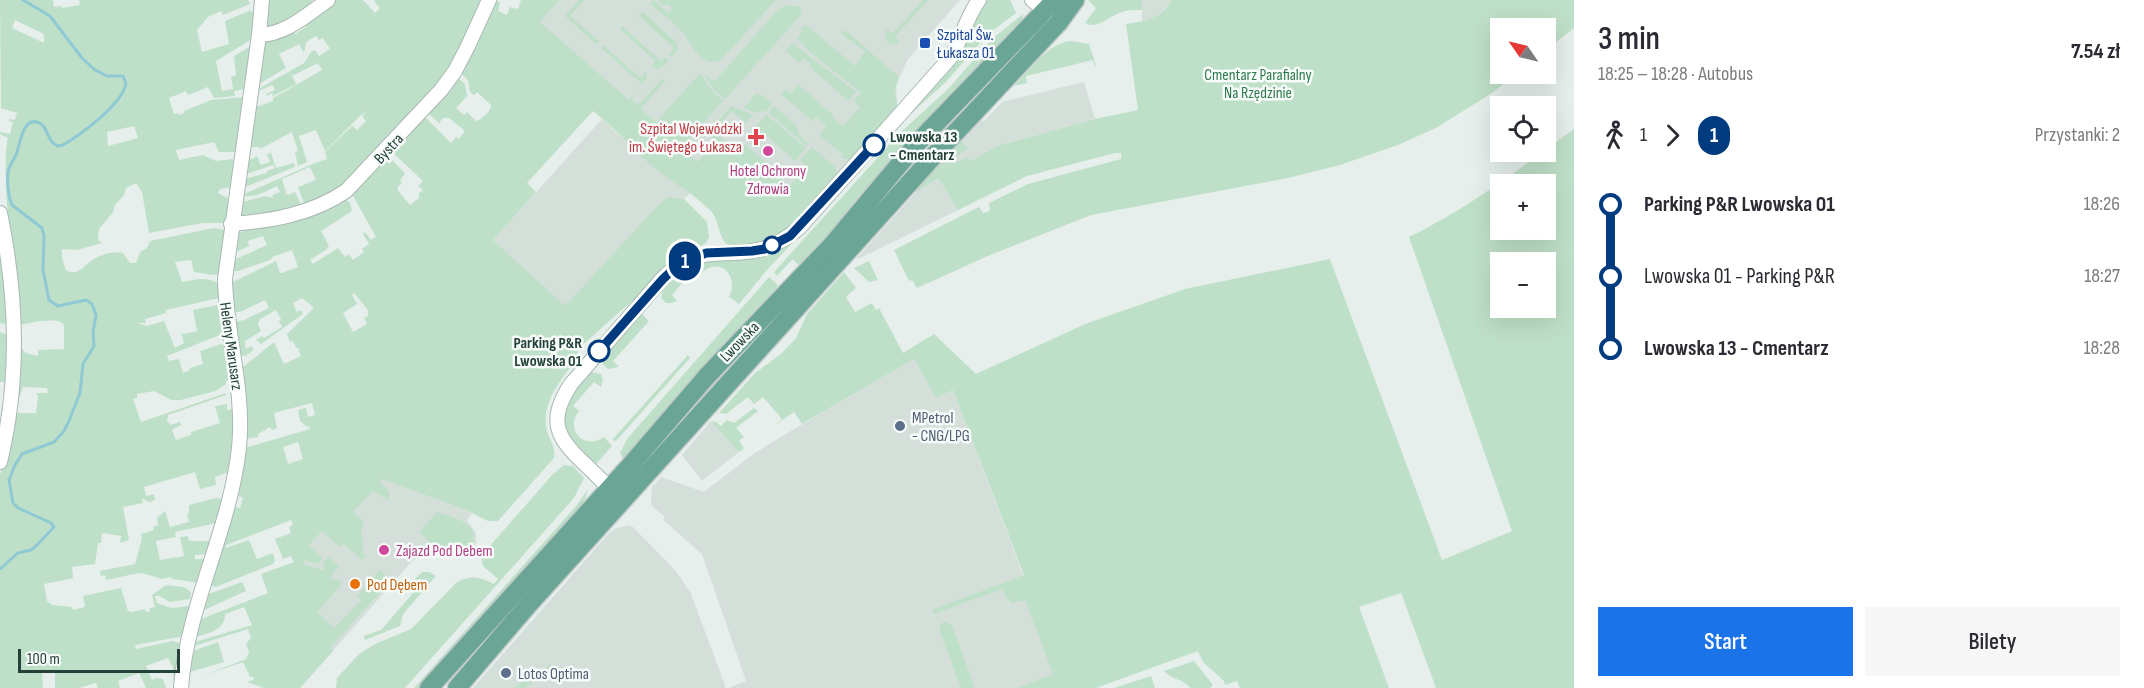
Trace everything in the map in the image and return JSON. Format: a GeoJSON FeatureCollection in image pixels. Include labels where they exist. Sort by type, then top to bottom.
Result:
{"type":"FeatureCollection","features":[{"type":"Feature","properties":{"kind":"main road","name":"Lwowska"},"geometry":{"type":"LineString","coordinates":[[429,688],[616,494],[947,141],[1048,8],[1075,0]]}},
{"type":"Feature","properties":{"kind":"main road","name":"Lwowska"},"geometry":{"type":"LineString","coordinates":[[457,688],[529,604],[616,494]]}},
{"type":"Feature","properties":{"kind":"street","name":"Heleny Marusarz"},"geometry":{"type":"LineString","coordinates":[[181,688],[187,648],[231,487],[239,446],[238,388],[225,301],[225,279],[262,0]]}},
{"type":"Feature","properties":{"kind":"street"},"geometry":{"type":"LineString","coordinates":[[259,35],[283,29],[328,0]]}},
{"type":"Feature","properties":{"kind":"street","name":"Bystra"},"geometry":{"type":"LineString","coordinates":[[231,224],[300,213],[330,202],[346,191],[441,90],[468,46],[489,0]]}},
{"type":"Feature","properties":{"kind":"street"},"geometry":{"type":"LineString","coordinates":[[616,494],[561,440],[556,420],[557,412],[571,384],[677,266],[706,253],[765,249],[790,236],[799,228],[950,57],[979,0]]}},
{"type":"Feature","properties":{"kind":"street"},"geometry":{"type":"LineString","coordinates":[[0,213],[10,261],[14,379],[0,462]]}},
{"type":"Feature","properties":{"kind":"shaded area","name":"Szpital Wojewódzki im. Świętego Łukasza"},"geometry":{"type":"Polygon","coordinates":[[[535,0],[960,0],[908,59],[896,85],[897,105],[891,117],[794,223],[733,246],[728,245],[723,240],[717,219],[712,212],[690,193],[684,199],[677,198],[658,205],[567,305],[563,305],[493,240],[602,119],[656,170],[690,192],[513,32],[535,0]]]}},
{"type":"Feature","properties":{"kind":"shaded area"},"geometry":{"type":"Polygon","coordinates":[[[1142,0],[1171,0],[1162,13],[1150,20],[1142,21],[1142,0]]]}},
{"type":"Feature","properties":{"kind":"shaded area"},"geometry":{"type":"Polygon","coordinates":[[[1084,82],[1095,119],[997,146],[938,178],[958,210],[857,258],[981,120],[984,121],[1002,102],[1084,82]]]}},
{"type":"Feature","properties":{"kind":"shaded area"},"geometry":{"type":"Polygon","coordinates":[[[914,359],[936,398],[953,390],[1065,685],[1057,688],[728,688],[746,681],[702,554],[663,520],[665,517],[652,506],[652,487],[661,477],[704,492],[752,455],[914,359]]]}},
{"type":"Feature","properties":{"kind":"shaded area"},"geometry":{"type":"Polygon","coordinates":[[[711,421],[739,452],[702,481],[682,455],[711,421]]]}},
{"type":"Feature","properties":{"kind":"shaded area"},"geometry":{"type":"Polygon","coordinates":[[[328,456],[472,513],[467,520],[476,533],[476,543],[463,557],[425,554],[413,560],[300,688],[265,688],[328,456]]]}},
{"type":"Feature","properties":{"kind":"shaded area"},"geometry":{"type":"Polygon","coordinates":[[[629,525],[676,571],[691,594],[726,688],[473,688],[610,532],[629,525]]]}},
{"type":"Feature","properties":{"kind":"green space"},"geometry":{"type":"Polygon","coordinates":[[[0,0],[53,0],[54,7],[61,6],[62,8],[80,5],[79,0],[248,0],[250,4],[223,15],[221,11],[208,17],[197,30],[202,52],[229,44],[225,21],[251,10],[255,12],[255,37],[216,61],[222,91],[233,89],[231,77],[236,75],[234,56],[253,45],[246,89],[234,91],[235,96],[214,98],[208,87],[188,95],[186,91],[169,98],[174,114],[179,115],[211,100],[246,97],[244,114],[238,118],[243,122],[234,152],[219,152],[214,142],[176,150],[179,160],[203,155],[216,161],[233,159],[233,187],[220,189],[218,193],[231,200],[228,220],[224,223],[202,223],[149,233],[142,192],[136,183],[126,188],[113,212],[99,229],[98,240],[102,243],[77,250],[62,249],[66,270],[74,272],[95,258],[109,253],[123,253],[130,263],[136,263],[140,252],[147,248],[150,241],[214,228],[227,233],[221,274],[194,272],[191,260],[175,262],[182,282],[206,279],[221,285],[219,298],[166,310],[166,313],[145,319],[146,323],[137,323],[147,326],[164,321],[175,348],[184,343],[181,333],[197,331],[193,310],[217,305],[218,310],[222,311],[225,333],[167,356],[169,361],[179,359],[183,373],[203,364],[200,351],[221,344],[227,346],[233,381],[226,381],[226,384],[216,391],[181,400],[171,400],[154,391],[137,394],[137,398],[133,399],[141,422],[226,393],[226,395],[168,415],[166,420],[171,425],[180,422],[181,425],[172,430],[176,440],[191,435],[191,432],[220,423],[215,406],[227,404],[227,410],[235,409],[235,435],[230,475],[226,473],[215,477],[216,485],[200,489],[195,472],[144,487],[146,496],[154,494],[155,500],[149,502],[142,498],[143,503],[123,507],[129,540],[120,543],[121,536],[102,533],[95,564],[72,567],[73,578],[75,578],[44,584],[47,601],[52,605],[72,607],[73,610],[85,607],[83,596],[121,588],[128,611],[131,612],[145,609],[146,612],[150,611],[150,608],[155,607],[152,595],[166,585],[184,587],[191,592],[190,599],[170,602],[155,596],[157,603],[172,608],[189,606],[192,610],[185,636],[135,645],[136,649],[172,641],[183,644],[177,688],[174,688],[173,668],[168,658],[146,666],[152,680],[163,679],[166,688],[146,688],[139,673],[118,681],[120,688],[98,688],[96,683],[79,688],[55,688],[55,670],[42,671],[43,688],[0,688],[0,475],[15,413],[36,413],[38,396],[36,393],[48,393],[47,388],[23,387],[16,403],[19,346],[26,353],[38,356],[38,350],[64,349],[64,325],[61,322],[45,321],[19,325],[7,199],[8,138],[0,134],[0,132],[10,134],[13,122],[9,119],[15,120],[17,113],[1,108],[0,0]],[[15,20],[12,28],[44,43],[44,34],[15,20]],[[134,126],[107,132],[108,146],[138,138],[134,126]]]}},
{"type":"Feature","properties":{"kind":"green space"},"geometry":{"type":"Polygon","coordinates":[[[268,0],[313,0],[297,19],[267,29],[268,0]]]}},
{"type":"Feature","properties":{"kind":"green space"},"geometry":{"type":"Polygon","coordinates":[[[332,0],[363,0],[375,13],[380,8],[375,0],[483,0],[456,57],[442,80],[344,184],[336,191],[305,206],[298,187],[316,180],[310,167],[282,179],[285,193],[288,195],[295,192],[302,207],[277,213],[240,215],[242,202],[266,196],[273,198],[272,195],[280,192],[277,186],[257,195],[243,196],[244,194],[327,159],[325,152],[328,149],[352,126],[357,130],[366,121],[362,116],[368,111],[361,115],[325,151],[316,130],[299,136],[307,162],[298,166],[295,152],[298,151],[292,132],[260,149],[251,147],[256,107],[273,101],[273,98],[322,70],[318,63],[292,76],[296,84],[273,96],[272,93],[267,96],[266,94],[275,90],[273,85],[258,91],[260,88],[304,63],[311,52],[315,50],[319,56],[330,49],[323,38],[319,40],[316,36],[306,42],[304,53],[299,44],[279,54],[286,68],[259,84],[266,40],[296,30],[293,32],[295,34],[306,27],[301,22],[332,0]]]}},
{"type":"Feature","properties":{"kind":"green space"},"geometry":{"type":"Polygon","coordinates":[[[521,0],[559,0],[540,22],[629,100],[636,93],[632,100],[638,105],[662,79],[665,81],[641,109],[656,122],[700,73],[712,91],[723,101],[682,147],[697,162],[716,143],[709,136],[709,131],[731,106],[753,115],[746,123],[732,111],[714,131],[737,153],[745,144],[789,186],[807,167],[800,160],[812,147],[835,167],[838,175],[804,214],[777,236],[762,243],[745,246],[728,245],[709,209],[654,168],[593,111],[527,183],[536,192],[493,240],[566,305],[668,197],[684,199],[707,222],[709,237],[706,243],[686,254],[637,301],[632,301],[578,349],[579,356],[554,391],[547,410],[547,431],[554,458],[498,521],[488,521],[468,511],[383,479],[380,483],[389,491],[389,500],[373,491],[353,512],[364,522],[361,532],[364,550],[361,551],[365,556],[362,560],[344,544],[340,547],[322,531],[309,545],[323,558],[318,564],[305,560],[303,564],[325,571],[323,564],[328,557],[339,566],[331,579],[339,580],[342,584],[317,612],[334,628],[361,600],[357,596],[380,570],[391,580],[330,648],[333,651],[300,688],[264,688],[247,682],[253,680],[254,677],[250,677],[243,662],[202,676],[246,659],[249,652],[246,644],[251,638],[248,629],[194,646],[195,642],[252,625],[244,607],[225,614],[222,624],[215,630],[196,637],[201,619],[268,593],[261,574],[294,562],[291,556],[283,559],[275,539],[291,533],[289,527],[293,525],[291,520],[226,545],[226,548],[249,540],[257,559],[273,553],[275,560],[273,564],[216,587],[211,585],[233,507],[240,508],[243,498],[239,496],[236,499],[245,448],[310,429],[300,421],[298,410],[306,408],[308,417],[315,415],[312,403],[274,413],[277,428],[272,430],[270,427],[258,434],[258,437],[246,439],[243,367],[274,342],[284,364],[301,356],[287,334],[314,308],[302,298],[293,303],[297,312],[301,310],[303,314],[261,344],[256,340],[282,327],[276,310],[260,319],[258,325],[261,331],[245,341],[246,349],[252,346],[253,350],[246,356],[239,355],[235,322],[269,308],[265,300],[240,312],[234,312],[233,282],[276,261],[280,273],[298,267],[292,250],[272,257],[270,260],[234,271],[233,263],[236,259],[267,245],[263,236],[248,241],[249,246],[235,250],[237,234],[344,198],[350,203],[352,211],[321,231],[329,246],[310,260],[313,264],[338,248],[345,257],[349,254],[353,260],[364,252],[362,249],[369,244],[363,234],[365,232],[371,240],[376,237],[352,194],[387,155],[405,173],[400,181],[402,183],[397,188],[399,192],[410,205],[419,198],[419,193],[423,190],[418,186],[423,181],[391,151],[423,117],[451,143],[456,137],[459,139],[465,131],[449,118],[443,118],[439,123],[429,114],[429,110],[457,77],[465,84],[467,96],[456,108],[464,115],[467,112],[476,121],[486,115],[491,105],[477,92],[474,95],[470,92],[468,81],[460,71],[495,2],[500,2],[498,11],[507,15],[510,7],[518,9],[521,0]],[[354,293],[352,295],[357,304],[343,313],[353,332],[367,324],[364,318],[368,316],[368,310],[354,293]],[[298,442],[283,447],[288,464],[303,459],[298,442]]]}},
{"type":"Feature","properties":{"kind":"green space"},"geometry":{"type":"Polygon","coordinates":[[[579,0],[584,0],[570,16],[599,41],[596,44],[565,16],[579,0]]]}},
{"type":"Feature","properties":{"kind":"green space"},"geometry":{"type":"Polygon","coordinates":[[[653,0],[668,13],[672,8],[667,4],[664,6],[657,0],[776,0],[721,60],[709,62],[698,54],[671,21],[650,4],[653,0]]]}},
{"type":"Feature","properties":{"kind":"green space"},"geometry":{"type":"Polygon","coordinates":[[[923,0],[928,0],[895,37],[900,42],[889,43],[884,36],[887,29],[892,34],[923,0]]]}},
{"type":"Feature","properties":{"kind":"green space"},"geometry":{"type":"Polygon","coordinates":[[[987,0],[1010,0],[1016,13],[988,34],[946,82],[905,119],[956,59],[987,0]]]}},
{"type":"Feature","properties":{"kind":"green space"},"geometry":{"type":"Polygon","coordinates":[[[1088,0],[1142,0],[1142,10],[1124,11],[1099,24],[1090,25],[1085,23],[1096,8],[1088,0]]]}},
{"type":"Feature","properties":{"kind":"green space","name":"Cmentarz Parafialny Na Rzędzinie"},"geometry":{"type":"Polygon","coordinates":[[[1171,0],[1574,0],[1574,28],[1556,42],[1556,18],[1490,18],[1490,84],[1503,84],[1436,128],[1398,145],[1340,165],[1288,178],[1091,215],[990,255],[917,288],[912,280],[909,281],[894,250],[979,207],[983,213],[990,211],[989,203],[1028,184],[1121,159],[1121,153],[1115,153],[1027,176],[958,210],[938,178],[914,193],[961,141],[968,148],[955,157],[958,162],[967,157],[970,161],[997,146],[1095,119],[1138,110],[1126,24],[1158,15],[1171,0]]]}},
{"type":"Feature","properties":{"kind":"green space"},"geometry":{"type":"Polygon","coordinates":[[[790,5],[800,7],[802,14],[725,99],[714,90],[703,73],[714,82],[774,14],[790,5]]]}},
{"type":"Feature","properties":{"kind":"green space"},"geometry":{"type":"Polygon","coordinates":[[[643,12],[676,42],[678,50],[672,57],[669,54],[674,48],[639,16],[643,12]]]}},
{"type":"Feature","properties":{"kind":"green space"},"geometry":{"type":"Polygon","coordinates":[[[1023,14],[1022,23],[826,242],[798,265],[793,259],[777,276],[774,272],[901,132],[949,88],[992,39],[1023,14]]]}},
{"type":"Feature","properties":{"kind":"green space"},"geometry":{"type":"Polygon","coordinates":[[[806,25],[855,66],[865,51],[841,34],[845,30],[899,77],[895,91],[897,105],[891,117],[851,161],[841,157],[842,154],[819,135],[826,126],[816,117],[812,121],[781,94],[785,89],[791,93],[798,84],[843,126],[860,107],[854,101],[861,93],[810,52],[797,38],[803,31],[800,28],[806,25]]]}},
{"type":"Feature","properties":{"kind":"green space"},"geometry":{"type":"Polygon","coordinates":[[[622,26],[661,61],[665,57],[669,61],[659,69],[651,67],[655,61],[620,29],[622,26]]]}},
{"type":"Feature","properties":{"kind":"green space"},"geometry":{"type":"Polygon","coordinates":[[[1071,41],[1089,44],[1095,67],[1093,60],[1026,76],[1027,83],[1014,86],[1047,52],[1062,43],[1071,41]]]}},
{"type":"Feature","properties":{"kind":"green space"},"geometry":{"type":"Polygon","coordinates":[[[792,43],[856,92],[848,101],[809,66],[811,64],[804,58],[799,63],[786,51],[781,57],[792,43]]]}},
{"type":"Feature","properties":{"kind":"green space"},"geometry":{"type":"Polygon","coordinates":[[[603,45],[640,78],[646,72],[647,78],[642,84],[601,48],[603,45]]]}},
{"type":"Feature","properties":{"kind":"green space"},"geometry":{"type":"Polygon","coordinates":[[[756,93],[772,104],[766,111],[754,112],[744,108],[756,93]]]}},
{"type":"Feature","properties":{"kind":"green space"},"geometry":{"type":"Polygon","coordinates":[[[774,106],[796,125],[800,136],[809,144],[807,146],[769,113],[774,106]]]}},
{"type":"Feature","properties":{"kind":"green space"},"geometry":{"type":"Polygon","coordinates":[[[766,114],[806,148],[795,161],[756,126],[766,114]]]}},
{"type":"Feature","properties":{"kind":"green space"},"geometry":{"type":"Polygon","coordinates":[[[1574,129],[1574,688],[1436,688],[1401,593],[1359,607],[1389,688],[1240,688],[1237,681],[1225,685],[1224,681],[1203,662],[1198,651],[1096,688],[1017,688],[1053,674],[1025,600],[1012,603],[1006,598],[1002,589],[934,614],[932,610],[1024,575],[953,390],[936,398],[914,359],[802,424],[794,412],[775,425],[782,419],[763,397],[754,404],[748,397],[726,414],[719,413],[755,373],[781,354],[796,338],[807,314],[844,272],[856,288],[846,297],[855,312],[872,303],[876,310],[879,308],[903,353],[934,334],[976,374],[1085,324],[1185,289],[1330,259],[1442,560],[1512,531],[1409,237],[1490,189],[1490,240],[1556,240],[1556,174],[1513,174],[1529,162],[1556,162],[1556,142],[1574,129]]]}},
{"type":"Feature","properties":{"kind":"green space"},"geometry":{"type":"Polygon","coordinates":[[[271,153],[276,168],[294,163],[295,167],[244,186],[245,179],[267,173],[275,168],[273,165],[246,173],[248,159],[257,156],[261,165],[270,162],[267,154],[271,153]]]}},
{"type":"Feature","properties":{"kind":"green space"},"geometry":{"type":"Polygon","coordinates":[[[797,238],[739,304],[729,297],[731,278],[725,269],[720,267],[707,269],[697,279],[690,274],[672,295],[677,301],[666,303],[661,298],[663,287],[673,277],[693,264],[797,238]]]}},
{"type":"Feature","properties":{"kind":"green space"},"geometry":{"type":"Polygon","coordinates":[[[0,259],[2,259],[10,325],[0,323],[0,259]]]}},
{"type":"Feature","properties":{"kind":"green space"},"geometry":{"type":"Polygon","coordinates":[[[869,261],[878,280],[869,282],[854,268],[869,261]]]}},
{"type":"Feature","properties":{"kind":"green space"},"geometry":{"type":"Polygon","coordinates":[[[769,277],[778,285],[766,304],[624,460],[620,453],[627,439],[769,277]]]}},
{"type":"Feature","properties":{"kind":"green space"},"geometry":{"type":"Polygon","coordinates":[[[640,312],[649,321],[613,361],[619,367],[608,369],[603,364],[603,357],[640,312]]]}},
{"type":"Feature","properties":{"kind":"green space"},"geometry":{"type":"Polygon","coordinates":[[[0,332],[11,336],[9,382],[0,382],[0,332]]]}},
{"type":"Feature","properties":{"kind":"green space"},"geometry":{"type":"Polygon","coordinates":[[[688,355],[690,358],[616,441],[612,440],[688,355]]]}},
{"type":"Feature","properties":{"kind":"green space"},"geometry":{"type":"Polygon","coordinates":[[[592,372],[601,374],[603,381],[601,387],[594,382],[573,406],[579,411],[574,425],[579,436],[590,442],[604,437],[612,446],[595,465],[576,450],[569,440],[564,419],[569,398],[575,388],[592,372]]]}},
{"type":"Feature","properties":{"kind":"green space"},"geometry":{"type":"Polygon","coordinates":[[[754,408],[758,411],[736,428],[744,437],[739,441],[744,448],[739,452],[711,421],[721,426],[727,420],[734,423],[754,408]]]}},
{"type":"Feature","properties":{"kind":"green space"},"geometry":{"type":"Polygon","coordinates":[[[564,465],[573,466],[584,478],[574,498],[405,688],[336,688],[337,678],[359,654],[375,644],[411,629],[456,583],[466,578],[475,578],[494,584],[498,579],[483,566],[481,556],[553,474],[564,465]]]}},
{"type":"Feature","properties":{"kind":"green space"},"geometry":{"type":"Polygon","coordinates":[[[588,489],[583,505],[421,688],[414,688],[576,506],[588,489]]]}},
{"type":"Feature","properties":{"kind":"green space"},"geometry":{"type":"Polygon","coordinates":[[[216,498],[222,499],[216,523],[175,532],[176,537],[156,541],[160,560],[184,556],[180,537],[188,536],[189,541],[211,541],[207,554],[195,555],[195,559],[205,559],[200,583],[171,577],[162,579],[142,573],[106,580],[105,575],[101,576],[100,571],[135,564],[142,539],[141,534],[154,530],[153,527],[158,525],[157,518],[165,511],[170,527],[189,522],[187,513],[189,513],[189,505],[216,498]]]}},
{"type":"Feature","properties":{"kind":"green space"},"geometry":{"type":"Polygon","coordinates":[[[437,512],[462,521],[471,529],[473,542],[464,553],[452,555],[418,552],[429,541],[419,532],[437,512]]]}},
{"type":"Feature","properties":{"kind":"green space"},"geometry":{"type":"Polygon","coordinates":[[[422,572],[429,572],[436,576],[403,614],[400,626],[365,640],[364,636],[381,630],[413,593],[415,579],[422,572]]]}},
{"type":"Feature","properties":{"kind":"green space"},"geometry":{"type":"Polygon","coordinates":[[[242,582],[246,591],[204,610],[209,594],[242,582]]]}},
{"type":"Feature","properties":{"kind":"green space"},"geometry":{"type":"Polygon","coordinates":[[[946,622],[952,626],[975,688],[961,688],[939,629],[941,623],[946,622]]]}},
{"type":"Feature","properties":{"kind":"green space"},"geometry":{"type":"Polygon","coordinates":[[[218,642],[224,662],[190,672],[193,651],[218,642]]]}},
{"type":"Feature","properties":{"kind":"green space"},"geometry":{"type":"Polygon","coordinates":[[[1194,661],[1213,685],[1210,688],[1190,688],[1164,671],[1194,661]]]}},
{"type":"Feature","properties":{"kind":"green space"},"geometry":{"type":"Polygon","coordinates":[[[551,664],[553,668],[525,688],[513,688],[551,664]]]}},
{"type":"Feature","properties":{"kind":"green space"},"geometry":{"type":"Polygon","coordinates":[[[1151,676],[1155,688],[1114,688],[1151,676]]]}},
{"type":"Feature","properties":{"kind":"waterway"},"geometry":{"type":"LineString","coordinates":[[0,569],[18,553],[31,550],[54,527],[51,523],[18,508],[13,503],[9,480],[22,454],[54,442],[64,431],[80,393],[83,364],[94,346],[93,332],[96,315],[92,304],[86,300],[58,306],[49,300],[43,270],[44,236],[42,228],[12,205],[8,189],[9,170],[28,124],[32,122],[41,124],[54,144],[63,145],[90,127],[109,109],[123,91],[126,83],[123,76],[107,76],[95,70],[82,58],[50,16],[23,0]]}},
{"type":"Feature","properties":{"kind":"bus line","name":"1"},"geometry":{"type":"LineString","coordinates":[[599,351],[677,266],[706,253],[765,249],[790,236],[874,145]]}},
{"type":"Feature","properties":{"kind":"place","name":"Szpital Św. Łukasza 01"},"geometry":{"type":"Point","coordinates":[925,43]}},
{"type":"Feature","properties":{"kind":"place","name":"Szpital Wojewódzki im. Świętego Łukasza"},"geometry":{"type":"Point","coordinates":[756,137]}},
{"type":"Feature","properties":{"kind":"place","name":"Lwowska 13 - Cmentarz"},"geometry":{"type":"Point","coordinates":[874,145]}},
{"type":"Feature","properties":{"kind":"place","name":"Hotel Ochrony Zdrowia"},"geometry":{"type":"Point","coordinates":[768,151]}},
{"type":"Feature","properties":{"kind":"place","name":"Parking P&R Lwowska 01"},"geometry":{"type":"Point","coordinates":[599,351]}},
{"type":"Feature","properties":{"kind":"place","name":"MPetrol - CNG/LPG"},"geometry":{"type":"Point","coordinates":[900,426]}},
{"type":"Feature","properties":{"kind":"place","name":"Zajazd Pod Debem"},"geometry":{"type":"Point","coordinates":[384,550]}},
{"type":"Feature","properties":{"kind":"place","name":"Pod Dębem"},"geometry":{"type":"Point","coordinates":[355,584]}},
{"type":"Feature","properties":{"kind":"place","name":"Lotos Optima"},"geometry":{"type":"Point","coordinates":[506,673]}}]}
